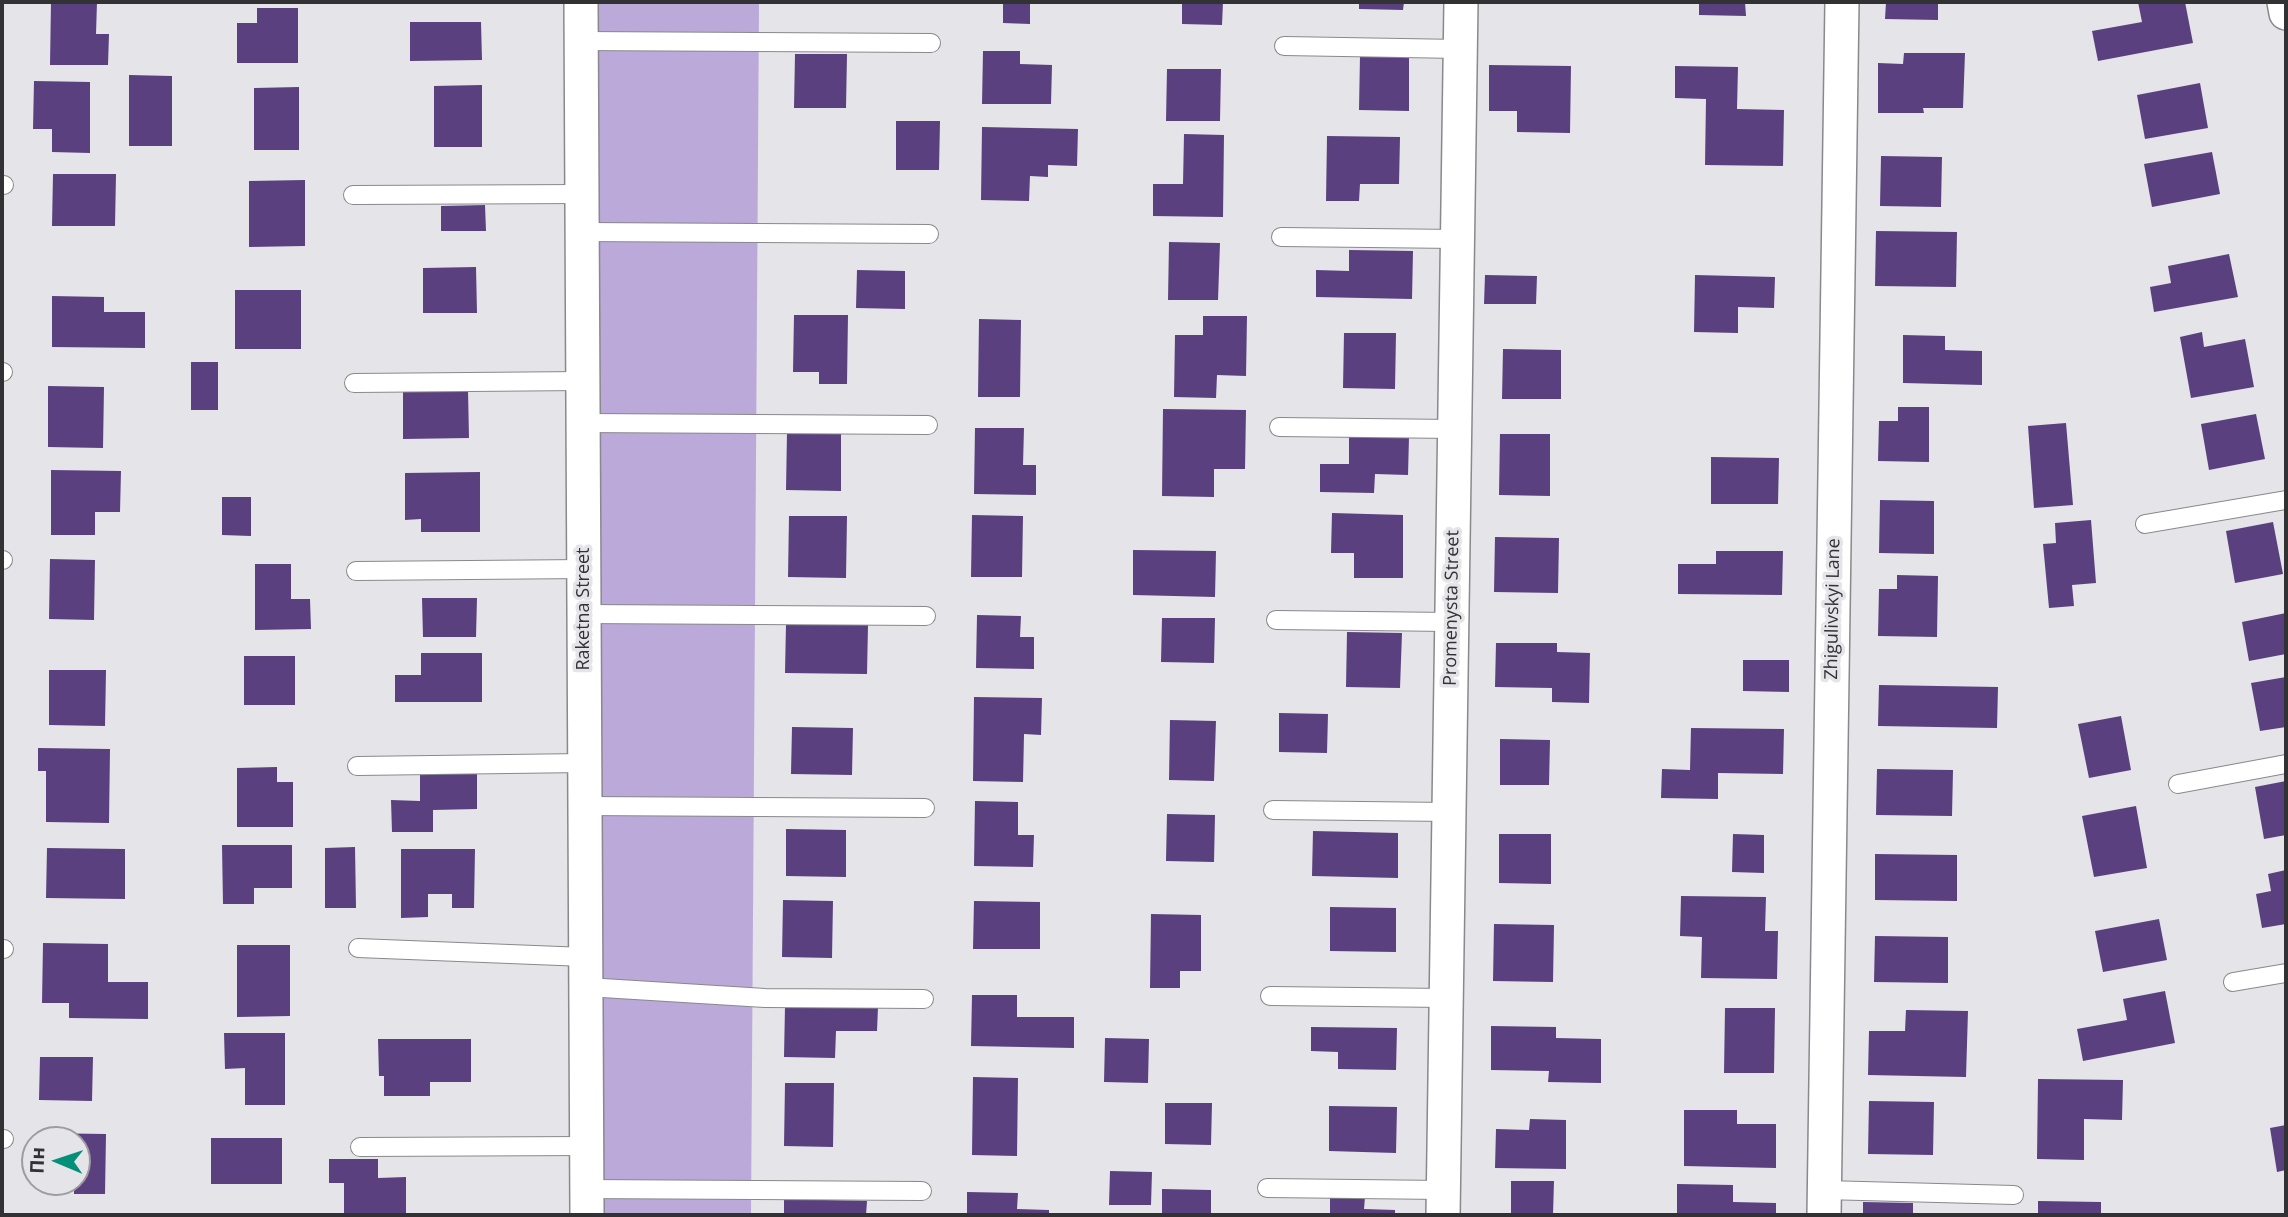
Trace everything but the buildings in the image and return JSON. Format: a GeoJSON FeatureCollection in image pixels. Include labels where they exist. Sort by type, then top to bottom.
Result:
{"type":"FeatureCollection","features":[{"type":"Feature","properties":{"kind":"street","name":"Raketna Street"},"geometry":{"type":"LineString","coordinates":[[581,2],[587,1202]]}},
{"type":"Feature","properties":{"kind":"street","name":"Promenysta Street"},"geometry":{"type":"LineString","coordinates":[[1443,1203],[1461,2]]}},
{"type":"Feature","properties":{"kind":"street","name":"Zhigulivskyi Lane"},"geometry":{"type":"LineString","coordinates":[[1824,1203],[1842,2]]}},
{"type":"Feature","properties":{"kind":"street"},"geometry":{"type":"LineString","coordinates":[[2284,2],[2286,13]]}},
{"type":"Feature","properties":{"kind":"lane"},"geometry":{"type":"LineString","coordinates":[[581,40],[931,43]]}},
{"type":"Feature","properties":{"kind":"lane"},"geometry":{"type":"LineString","coordinates":[[1284,46],[1460,49]]}},
{"type":"Feature","properties":{"kind":"lane"},"geometry":{"type":"LineString","coordinates":[[353,195],[582,194]]}},
{"type":"Feature","properties":{"kind":"lane"},"geometry":{"type":"LineString","coordinates":[[582,232],[929,234]]}},
{"type":"Feature","properties":{"kind":"lane"},"geometry":{"type":"LineString","coordinates":[[1281,237],[1457,239]]}},
{"type":"Feature","properties":{"kind":"lane"},"geometry":{"type":"LineString","coordinates":[[354,383],[583,381]]}},
{"type":"Feature","properties":{"kind":"lane"},"geometry":{"type":"LineString","coordinates":[[583,423],[928,425]]}},
{"type":"Feature","properties":{"kind":"lane"},"geometry":{"type":"LineString","coordinates":[[1279,427],[1454,429]]}},
{"type":"Feature","properties":{"kind":"lane"},"geometry":{"type":"LineString","coordinates":[[2145,524],[2286,500]]}},
{"type":"Feature","properties":{"kind":"lane"},"geometry":{"type":"LineString","coordinates":[[356,571],[584,569]]}},
{"type":"Feature","properties":{"kind":"lane"},"geometry":{"type":"LineString","coordinates":[[584,614],[926,616]]}},
{"type":"Feature","properties":{"kind":"lane"},"geometry":{"type":"LineString","coordinates":[[1276,620],[1451,622]]}},
{"type":"Feature","properties":{"kind":"lane"},"geometry":{"type":"LineString","coordinates":[[357,766],[584,763]]}},
{"type":"Feature","properties":{"kind":"lane"},"geometry":{"type":"LineString","coordinates":[[2178,784],[2286,764]]}},
{"type":"Feature","properties":{"kind":"lane"},"geometry":{"type":"LineString","coordinates":[[585,806],[925,808]]}},
{"type":"Feature","properties":{"kind":"lane"},"geometry":{"type":"LineString","coordinates":[[1273,810],[1449,812]]}},
{"type":"Feature","properties":{"kind":"lane"},"geometry":{"type":"LineString","coordinates":[[358,948],[586,972],[765,998],[924,999]]}},
{"type":"Feature","properties":{"kind":"lane"},"geometry":{"type":"LineString","coordinates":[[2233,982],[2286,973]]}},
{"type":"Feature","properties":{"kind":"lane"},"geometry":{"type":"LineString","coordinates":[[1270,996],[1446,998]]}},
{"type":"Feature","properties":{"kind":"lane"},"geometry":{"type":"LineString","coordinates":[[360,1147],[586,1146]]}},
{"type":"Feature","properties":{"kind":"lane"},"geometry":{"type":"LineString","coordinates":[[1267,1188],[1443,1203]]}},
{"type":"Feature","properties":{"kind":"lane"},"geometry":{"type":"LineString","coordinates":[[587,1202],[922,1191]]}},
{"type":"Feature","properties":{"kind":"lane"},"geometry":{"type":"LineString","coordinates":[[1824,1203],[2014,1195]]}},
{"type":"Feature","properties":{"kind":"shaded area"},"geometry":{"type":"Polygon","coordinates":[[[593,2],[759,2],[751,1215],[599,1215],[593,2]]]}}]}
